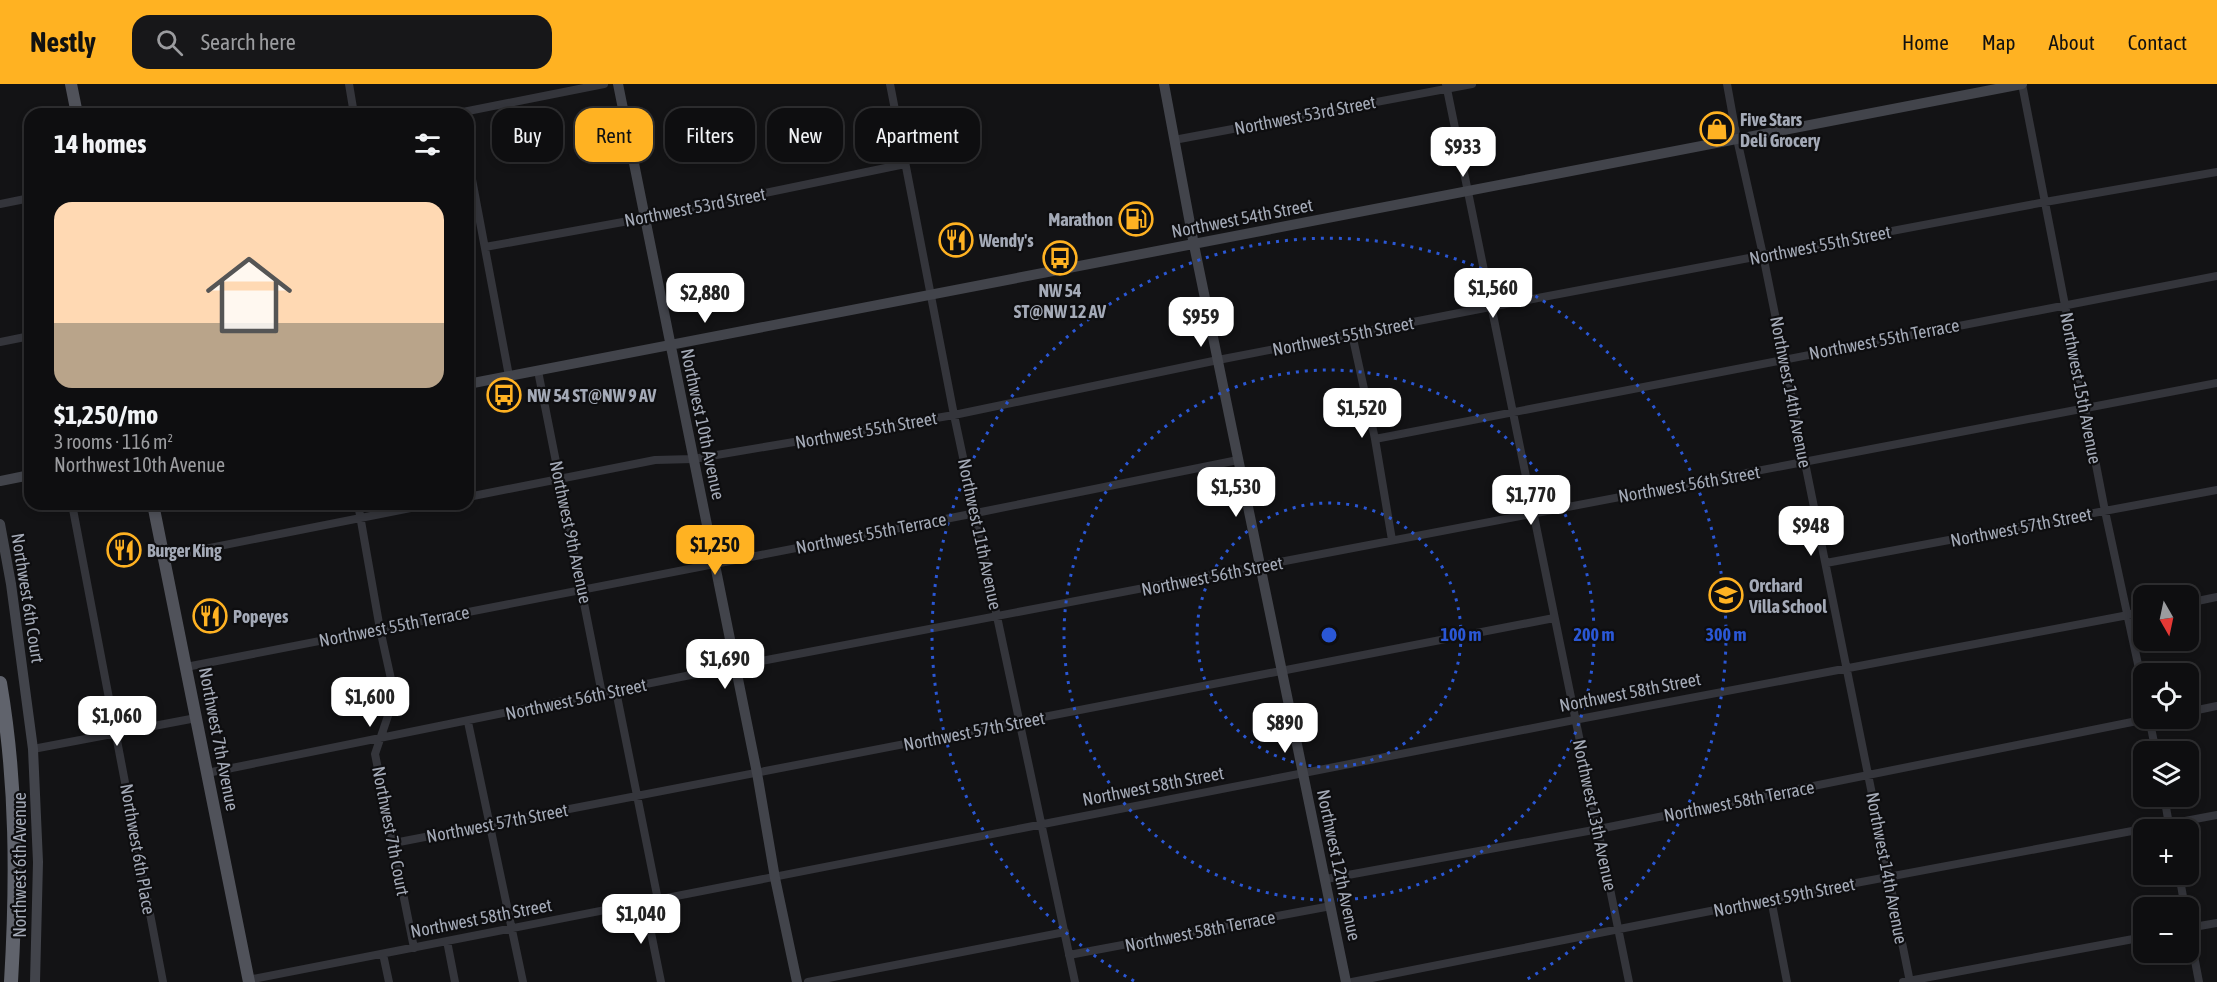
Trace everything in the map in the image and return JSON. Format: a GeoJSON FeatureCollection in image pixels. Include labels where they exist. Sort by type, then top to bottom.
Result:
{"type":"FeatureCollection","features":[{"type":"Feature","properties":{"kind":"highway"},"geometry":{"type":"LineString","coordinates":[[0,683],[11,770],[16,870],[11,982]]}},
{"type":"Feature","properties":{"kind":"main road"},"geometry":{"type":"LineString","coordinates":[[71,84],[76,108]]}},
{"type":"Feature","properties":{"kind":"main road","name":"Northwest 10th Avenue"},"geometry":{"type":"LineString","coordinates":[[618,84],[797,982]]}},
{"type":"Feature","properties":{"kind":"main road","name":"Northwest 12th Avenue"},"geometry":{"type":"LineString","coordinates":[[1164,84],[1194,245],[1346,982]]}},
{"type":"Feature","properties":{"kind":"main road","name":"Northwest 54th Street"},"geometry":{"type":"LineString","coordinates":[[474,383],[1194,245],[1992,87],[2022,84]]}},
{"type":"Feature","properties":{"kind":"main road"},"geometry":{"type":"LineString","coordinates":[[0,481],[24,476]]}},
{"type":"Feature","properties":{"kind":"main road","name":"Northwest 7th Avenue"},"geometry":{"type":"LineString","coordinates":[[154,510],[246,981]]}},
{"type":"Feature","properties":{"kind":"main road","name":"Northwest 6th Court"},"geometry":{"type":"LineString","coordinates":[[0,524],[11,584],[33,749]]}},
{"type":"Feature","properties":{"kind":"main road","name":"Northwest 6th Avenue"},"geometry":{"type":"LineString","coordinates":[[33,749],[38,862],[35,982]]}},
{"type":"Feature","properties":{"kind":"street"},"geometry":{"type":"LineString","coordinates":[[349,84],[353,108]]}},
{"type":"Feature","properties":{"kind":"street"},"geometry":{"type":"LineString","coordinates":[[474,111],[604,84]]}},
{"type":"Feature","properties":{"kind":"street","name":"Northwest 11th Avenue"},"geometry":{"type":"LineString","coordinates":[[890,84],[954,416],[1075,982]]}},
{"type":"Feature","properties":{"kind":"street","name":"Northwest 53rd Street"},"geometry":{"type":"LineString","coordinates":[[1174,140],[1446,86],[1472,84]]}},
{"type":"Feature","properties":{"kind":"street","name":"Northwest 14th Avenue"},"geometry":{"type":"LineString","coordinates":[[1726,84],[1826,563],[1908,982]]}},
{"type":"Feature","properties":{"kind":"street","name":"Northwest 15th Avenue"},"geometry":{"type":"LineString","coordinates":[[2022,84],[2105,511],[2138,663]]}},
{"type":"Feature","properties":{"kind":"street","name":"Northwest 13th Avenue"},"geometry":{"type":"LineString","coordinates":[[1446,86],[1629,982]]}},
{"type":"Feature","properties":{"kind":"street","name":"Northwest 53rd Street"},"geometry":{"type":"LineString","coordinates":[[485,247],[645,218],[905,164]]}},
{"type":"Feature","properties":{"kind":"street","name":"Northwest 55th Street"},"geometry":{"type":"LineString","coordinates":[[474,496],[655,460],[693,459],[954,416],[1218,360],[1490,307],[2045,202],[2217,172]]}},
{"type":"Feature","properties":{"kind":"street"},"geometry":{"type":"LineString","coordinates":[[474,189],[509,376]]}},
{"type":"Feature","properties":{"kind":"street"},"geometry":{"type":"LineString","coordinates":[[0,204],[24,199]]}},
{"type":"Feature","properties":{"kind":"street","name":"Northwest 55th Terrace"},"geometry":{"type":"LineString","coordinates":[[1375,439],[2217,276]]}},
{"type":"Feature","properties":{"kind":"street"},"geometry":{"type":"LineString","coordinates":[[1352,334],[1375,439],[1392,540]]}},
{"type":"Feature","properties":{"kind":"street"},"geometry":{"type":"LineString","coordinates":[[0,342],[24,337]]}},
{"type":"Feature","properties":{"kind":"street","name":"Northwest 9th Avenue"},"geometry":{"type":"LineString","coordinates":[[538,371],[583,588],[602,694]]}},
{"type":"Feature","properties":{"kind":"street","name":"Northwest 56th Street"},"geometry":{"type":"LineString","coordinates":[[207,773],[380,737],[468,722],[735,666],[2217,383]]}},
{"type":"Feature","properties":{"kind":"street","name":"Northwest 55th Terrace"},"geometry":{"type":"LineString","coordinates":[[186,667],[1238,460]]}},
{"type":"Feature","properties":{"kind":"street","name":"Northwest 57th Street"},"geometry":{"type":"LineString","coordinates":[[1826,563],[2217,490]]}},
{"type":"Feature","properties":{"kind":"street","name":"Northwest 6th Place"},"geometry":{"type":"LineString","coordinates":[[73,510],[163,982]]}},
{"type":"Feature","properties":{"kind":"street","name":"Northwest 7th Court"},"geometry":{"type":"LineString","coordinates":[[359,510],[393,688],[392,704],[375,754],[414,948]]}},
{"type":"Feature","properties":{"kind":"street"},"geometry":{"type":"LineString","coordinates":[[164,557],[401,510]]}},
{"type":"Feature","properties":{"kind":"street"},"geometry":{"type":"LineString","coordinates":[[2199,601],[2217,597]]}},
{"type":"Feature","properties":{"kind":"street","name":"Northwest 58th Street"},"geometry":{"type":"LineString","coordinates":[[246,981],[1574,720],[2133,614]]}},
{"type":"Feature","properties":{"kind":"street","name":"Northwest 57th Street"},"geometry":{"type":"LineString","coordinates":[[394,843],[1554,618]]}},
{"type":"Feature","properties":{"kind":"street"},"geometry":{"type":"LineString","coordinates":[[616,691],[639,796],[658,900]]}},
{"type":"Feature","properties":{"kind":"street"},"geometry":{"type":"LineString","coordinates":[[2199,710],[2217,706]]}},
{"type":"Feature","properties":{"kind":"street"},"geometry":{"type":"LineString","coordinates":[[33,749],[196,718]]}},
{"type":"Feature","properties":{"kind":"street"},"geometry":{"type":"LineString","coordinates":[[468,722],[523,982]]}},
{"type":"Feature","properties":{"kind":"street","name":"Northwest 58th Terrace"},"geometry":{"type":"LineString","coordinates":[[1326,879],[1599,829],[2133,722]]}},
{"type":"Feature","properties":{"kind":"street","name":"Northwest 59th Street"},"geometry":{"type":"LineString","coordinates":[[2199,820],[2217,815]]}},
{"type":"Feature","properties":{"kind":"street","name":"Northwest 59th Street"},"geometry":{"type":"LineString","coordinates":[[1352,982],[1772,899],[2133,834]]}},
{"type":"Feature","properties":{"kind":"street"},"geometry":{"type":"LineString","coordinates":[[1772,899],[1787,982]]}},
{"type":"Feature","properties":{"kind":"street"},"geometry":{"type":"LineString","coordinates":[[645,903],[661,982]]}},
{"type":"Feature","properties":{"kind":"street","name":"Northwest 58th Terrace"},"geometry":{"type":"LineString","coordinates":[[1070,955],[1331,906]]}},
{"type":"Feature","properties":{"kind":"street"},"geometry":{"type":"LineString","coordinates":[[2199,926],[2217,923]]}},
{"type":"Feature","properties":{"kind":"street"},"geometry":{"type":"LineString","coordinates":[[808,982],[1065,932]]}},
{"type":"Feature","properties":{"kind":"street"},"geometry":{"type":"LineString","coordinates":[[1908,982],[2133,939]]}},
{"type":"Feature","properties":{"kind":"street"},"geometry":{"type":"LineString","coordinates":[[447,941],[455,982]]}},
{"type":"Feature","properties":{"kind":"street"},"geometry":{"type":"LineString","coordinates":[[383,954],[389,982]]}},
{"type":"Feature","properties":{"kind":"street"},"geometry":{"type":"LineString","coordinates":[[2196,963],[2199,982]]}},
{"type":"Feature","properties":{"kind":"place","name":"Five Stars Deli Grocery"},"geometry":{"type":"Point","coordinates":[1717,129]}},
{"type":"Feature","properties":{"kind":"place","name":"Marathon"},"geometry":{"type":"Point","coordinates":[1136,219]}},
{"type":"Feature","properties":{"kind":"place","name":"Wendy's"},"geometry":{"type":"Point","coordinates":[956,240]}},
{"type":"Feature","properties":{"kind":"place","name":"NW 54 ST@NW 12 AV"},"geometry":{"type":"Point","coordinates":[1060,258]}},
{"type":"Feature","properties":{"kind":"place","name":"NW 54 ST@NW 9 AV"},"geometry":{"type":"Point","coordinates":[504,395]}},
{"type":"Feature","properties":{"kind":"place","name":"Burger King"},"geometry":{"type":"Point","coordinates":[124,550]}},
{"type":"Feature","properties":{"kind":"place","name":"Orchard Villa School"},"geometry":{"type":"Point","coordinates":[1726,595]}},
{"type":"Feature","properties":{"kind":"place","name":"Popeyes"},"geometry":{"type":"Point","coordinates":[210,616]}}]}
